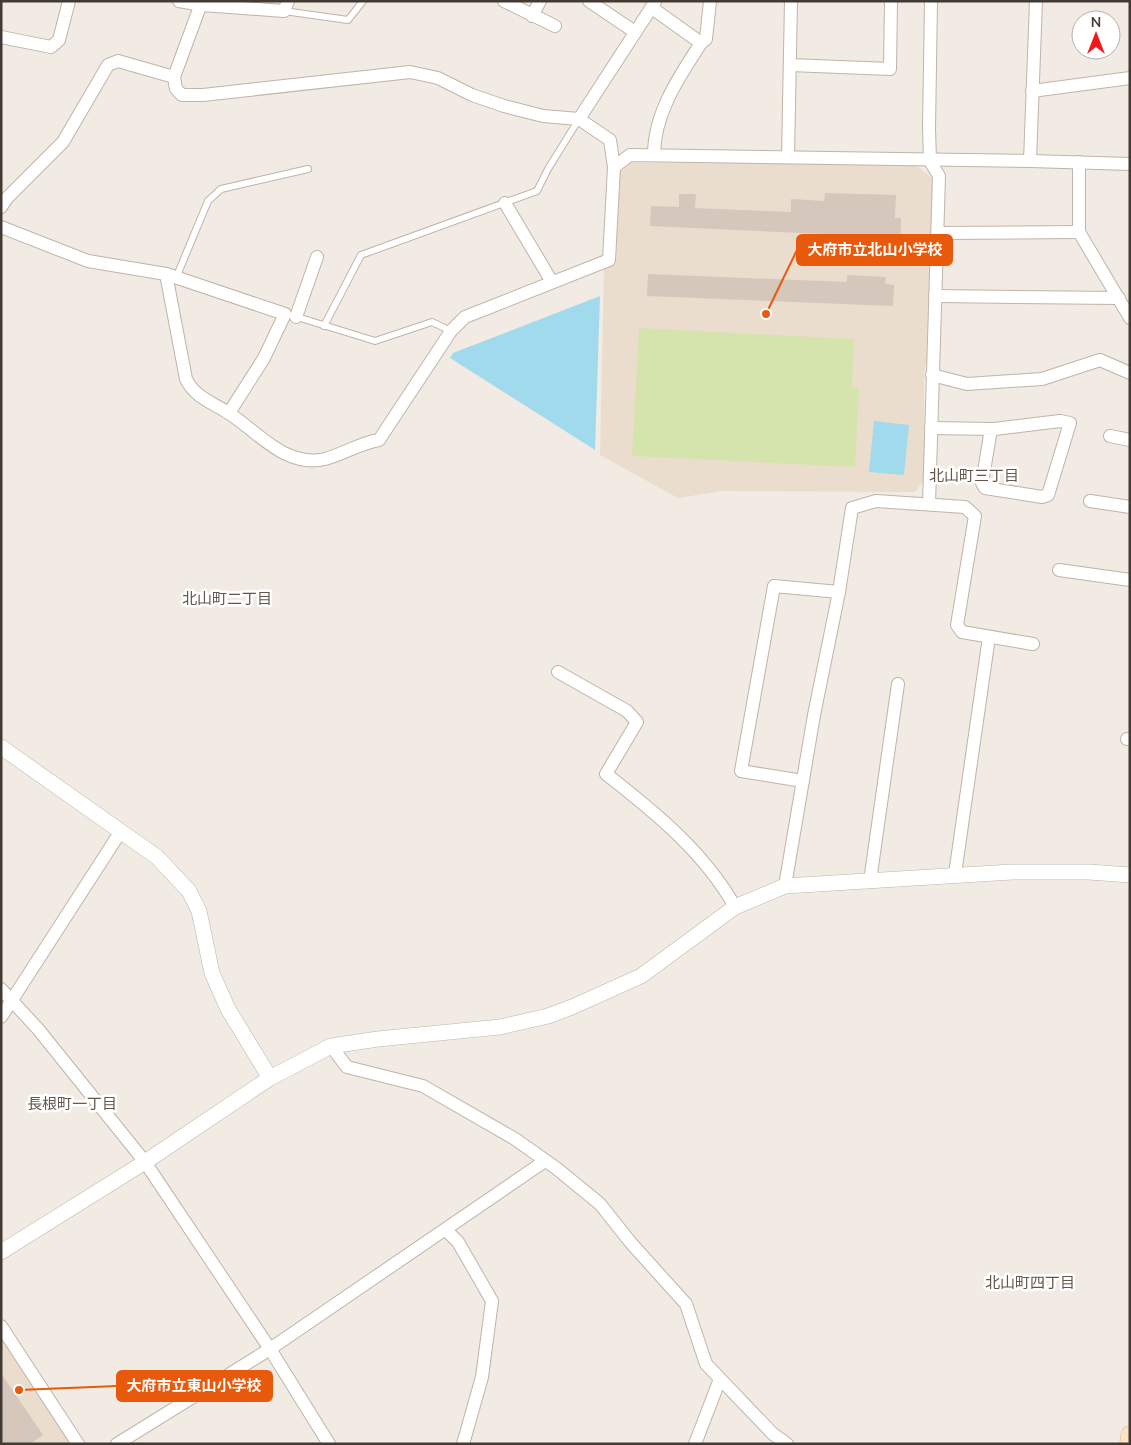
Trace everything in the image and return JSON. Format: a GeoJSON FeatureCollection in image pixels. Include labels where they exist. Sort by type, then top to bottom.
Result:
{"type":"FeatureCollection","features":[{"type":"Feature","properties":{"kind":"main road"},"geometry":{"type":"LineString","coordinates":[[1129,1444],[1130,1435]]}},
{"type":"Feature","properties":{"kind":"street"},"geometry":{"type":"LineString","coordinates":[[1,37],[51,47],[59,40],[69,1]]}},
{"type":"Feature","properties":{"kind":"street"},"geometry":{"type":"LineString","coordinates":[[179,1],[286,6]]}},
{"type":"Feature","properties":{"kind":"street"},"geometry":{"type":"LineString","coordinates":[[504,1],[555,26]]}},
{"type":"Feature","properties":{"kind":"street"},"geometry":{"type":"LineString","coordinates":[[532,16],[540,1]]}},
{"type":"Feature","properties":{"kind":"street"},"geometry":{"type":"LineString","coordinates":[[589,1],[635,32]]}},
{"type":"Feature","properties":{"kind":"street"},"geometry":{"type":"LineString","coordinates":[[654,155],[654,140],[665,104],[700,43],[706,39],[710,1]]}},
{"type":"Feature","properties":{"kind":"street"},"geometry":{"type":"LineString","coordinates":[[788,157],[791,1]]}},
{"type":"Feature","properties":{"kind":"street"},"geometry":{"type":"LineString","coordinates":[[790,65],[890,69],[891,1]]}},
{"type":"Feature","properties":{"kind":"street"},"geometry":{"type":"LineString","coordinates":[[930,504],[932,375],[939,176],[930,160],[931,1]]}},
{"type":"Feature","properties":{"kind":"street"},"geometry":{"type":"LineString","coordinates":[[1030,160],[1036,1]]}},
{"type":"Feature","properties":{"kind":"street"},"geometry":{"type":"LineString","coordinates":[[171,276],[186,379],[191,389],[229,413],[279,452],[299,459],[322,459],[350,451],[367,442],[379,440],[450,332],[465,316],[609,260],[614,168],[610,140],[579,119],[544,116],[504,106],[472,95],[438,78],[410,72],[203,95],[182,95],[176,89],[174,78],[202,3]]}},
{"type":"Feature","properties":{"kind":"street"},"geometry":{"type":"LineString","coordinates":[[579,119],[654,4],[700,43]]}},
{"type":"Feature","properties":{"kind":"street"},"geometry":{"type":"LineString","coordinates":[[1,207],[7,198],[63,142],[108,64],[118,61],[174,78]]}},
{"type":"Feature","properties":{"kind":"street"},"geometry":{"type":"LineString","coordinates":[[1032,91],[1130,78]]}},
{"type":"Feature","properties":{"kind":"street"},"geometry":{"type":"LineString","coordinates":[[614,168],[630,155],[1030,160],[1130,164]]}},
{"type":"Feature","properties":{"kind":"street"},"geometry":{"type":"LineString","coordinates":[[1079,162],[1079,232],[1130,318]]}},
{"type":"Feature","properties":{"kind":"street"},"geometry":{"type":"LineString","coordinates":[[505,203],[552,282]]}},
{"type":"Feature","properties":{"kind":"street"},"geometry":{"type":"LineString","coordinates":[[1,227],[88,262],[171,276],[291,315]]}},
{"type":"Feature","properties":{"kind":"street"},"geometry":{"type":"LineString","coordinates":[[938,232],[1079,232]]}},
{"type":"Feature","properties":{"kind":"street"},"geometry":{"type":"LineString","coordinates":[[229,413],[291,315],[317,258]]}},
{"type":"Feature","properties":{"kind":"street"},"geometry":{"type":"LineString","coordinates":[[936,296],[1119,298]]}},
{"type":"Feature","properties":{"kind":"street"},"geometry":{"type":"LineString","coordinates":[[932,375],[967,384],[1042,379],[1100,360],[1130,373]]}},
{"type":"Feature","properties":{"kind":"street"},"geometry":{"type":"LineString","coordinates":[[931,428],[991,429],[1060,422],[1070,423],[1048,495],[1042,497],[985,488],[982,483],[991,429]]}},
{"type":"Feature","properties":{"kind":"street"},"geometry":{"type":"LineString","coordinates":[[1110,436],[1130,440]]}},
{"type":"Feature","properties":{"kind":"street"},"geometry":{"type":"LineString","coordinates":[[1090,501],[1130,507]]}},
{"type":"Feature","properties":{"kind":"street"},"geometry":{"type":"LineString","coordinates":[[785,886],[839,592],[852,508],[876,502],[965,507],[975,516],[957,625],[962,632],[1033,644]]}},
{"type":"Feature","properties":{"kind":"street"},"geometry":{"type":"LineString","coordinates":[[1059,570],[1130,580]]}},
{"type":"Feature","properties":{"kind":"street"},"geometry":{"type":"LineString","coordinates":[[803,781],[741,771],[774,586],[839,592]]}},
{"type":"Feature","properties":{"kind":"street"},"geometry":{"type":"LineString","coordinates":[[955,874],[989,637]]}},
{"type":"Feature","properties":{"kind":"street"},"geometry":{"type":"LineString","coordinates":[[558,672],[627,711],[637,722],[606,774],[644,803],[711,869],[735,907]]}},
{"type":"Feature","properties":{"kind":"street"},"geometry":{"type":"LineString","coordinates":[[870,881],[898,684]]}},
{"type":"Feature","properties":{"kind":"street"},"geometry":{"type":"LineString","coordinates":[[1,747],[162,861],[189,891],[199,911],[212,973],[228,1009],[270,1078]]}},
{"type":"Feature","properties":{"kind":"street"},"geometry":{"type":"LineString","coordinates":[[1,1017],[121,831]]}},
{"type":"Feature","properties":{"kind":"street"},"geometry":{"type":"LineString","coordinates":[[1,1252],[145,1162],[270,1078],[331,1046],[378,1039],[500,1027],[548,1016],[608,992],[641,976],[735,907],[785,886],[955,874],[1080,872],[1130,875]]}},
{"type":"Feature","properties":{"kind":"street"},"geometry":{"type":"LineString","coordinates":[[1,989],[38,1029],[145,1162],[270,1349],[329,1444]]}},
{"type":"Feature","properties":{"kind":"street"},"geometry":{"type":"LineString","coordinates":[[331,1046],[347,1067],[423,1086],[515,1139],[545,1160],[600,1204],[631,1243],[686,1304],[706,1364],[773,1434],[787,1444]]}},
{"type":"Feature","properties":{"kind":"street"},"geometry":{"type":"LineString","coordinates":[[117,1444],[270,1349],[446,1230],[545,1160]]}},
{"type":"Feature","properties":{"kind":"street"},"geometry":{"type":"LineString","coordinates":[[446,1230],[458,1242],[492,1301],[482,1377],[463,1444]]}},
{"type":"Feature","properties":{"kind":"street"},"geometry":{"type":"LineString","coordinates":[[1,1326],[78,1444]]}},
{"type":"Feature","properties":{"kind":"street"},"geometry":{"type":"LineString","coordinates":[[695,1444],[720,1379]]}},
{"type":"Feature","properties":{"kind":"lane"},"geometry":{"type":"LineString","coordinates":[[286,6],[348,20],[363,1]]}},
{"type":"Feature","properties":{"kind":"lane"},"geometry":{"type":"LineString","coordinates":[[324,326],[361,256],[537,191],[548,169],[579,119]]}},
{"type":"Feature","properties":{"kind":"lane"},"geometry":{"type":"LineString","coordinates":[[171,276],[208,201],[221,189],[308,170]]}},
{"type":"Feature","properties":{"kind":"lane"},"geometry":{"type":"LineString","coordinates":[[291,315],[375,342],[432,322],[450,332]]}},
{"type":"Feature","properties":{"kind":"shaded area"},"geometry":{"type":"Polygon","coordinates":[[[631,163],[914,163],[933,179],[927,359],[924,373],[924,479],[915,492],[722,491],[678,498],[600,455],[604,269],[616,264],[618,174],[631,163]]]}},
{"type":"Feature","properties":{"kind":"shaded area"},"geometry":{"type":"Polygon","coordinates":[[[1,1337],[71,1444],[1,1444],[1,1337]]]}},
{"type":"Feature","properties":{"kind":"green space"},"geometry":{"type":"Polygon","coordinates":[[[639,328],[854,339],[852,387],[859,388],[855,467],[632,456],[639,328]]]}},
{"type":"Feature","properties":{"kind":"water"},"geometry":{"type":"Polygon","coordinates":[[[600,296],[595,450],[450,358],[453,353],[600,296]]]}},
{"type":"Feature","properties":{"kind":"water"},"geometry":{"type":"Polygon","coordinates":[[[874,421],[909,425],[904,475],[869,472],[874,421]]]}},
{"type":"Feature","properties":{"kind":"building"},"geometry":{"type":"Polygon","coordinates":[[[825,193],[896,195],[895,218],[901,218],[900,250],[822,247],[823,234],[650,226],[651,206],[679,207],[679,194],[696,194],[695,208],[791,212],[791,199],[824,201],[825,193]]]}},
{"type":"Feature","properties":{"kind":"building"},"geometry":{"type":"Polygon","coordinates":[[[648,274],[847,282],[847,275],[886,277],[885,284],[894,285],[893,306],[647,296],[648,274]]]}},
{"type":"Feature","properties":{"kind":"building"},"geometry":{"type":"Polygon","coordinates":[[[1,1373],[43,1435],[30,1444],[1,1444],[1,1373]]]}},
{"type":"Feature","properties":{"kind":"place","name":"大府市立北山小学校"},"geometry":{"type":"Point","coordinates":[766,314]}},
{"type":"Feature","properties":{"kind":"place","name":"大府市立東山小学校"},"geometry":{"type":"Point","coordinates":[19,1390]}},
{"type":"Feature","properties":{"kind":"district","name":"北山町三丁目"},"geometry":{"type":"Point","coordinates":[974,476]}},
{"type":"Feature","properties":{"kind":"district","name":"北山町二丁目"},"geometry":{"type":"Point","coordinates":[227,599]}},
{"type":"Feature","properties":{"kind":"district","name":"長根町一丁目"},"geometry":{"type":"Point","coordinates":[72,1104]}},
{"type":"Feature","properties":{"kind":"district","name":"北山町四丁目"},"geometry":{"type":"Point","coordinates":[1030,1283]}}]}
